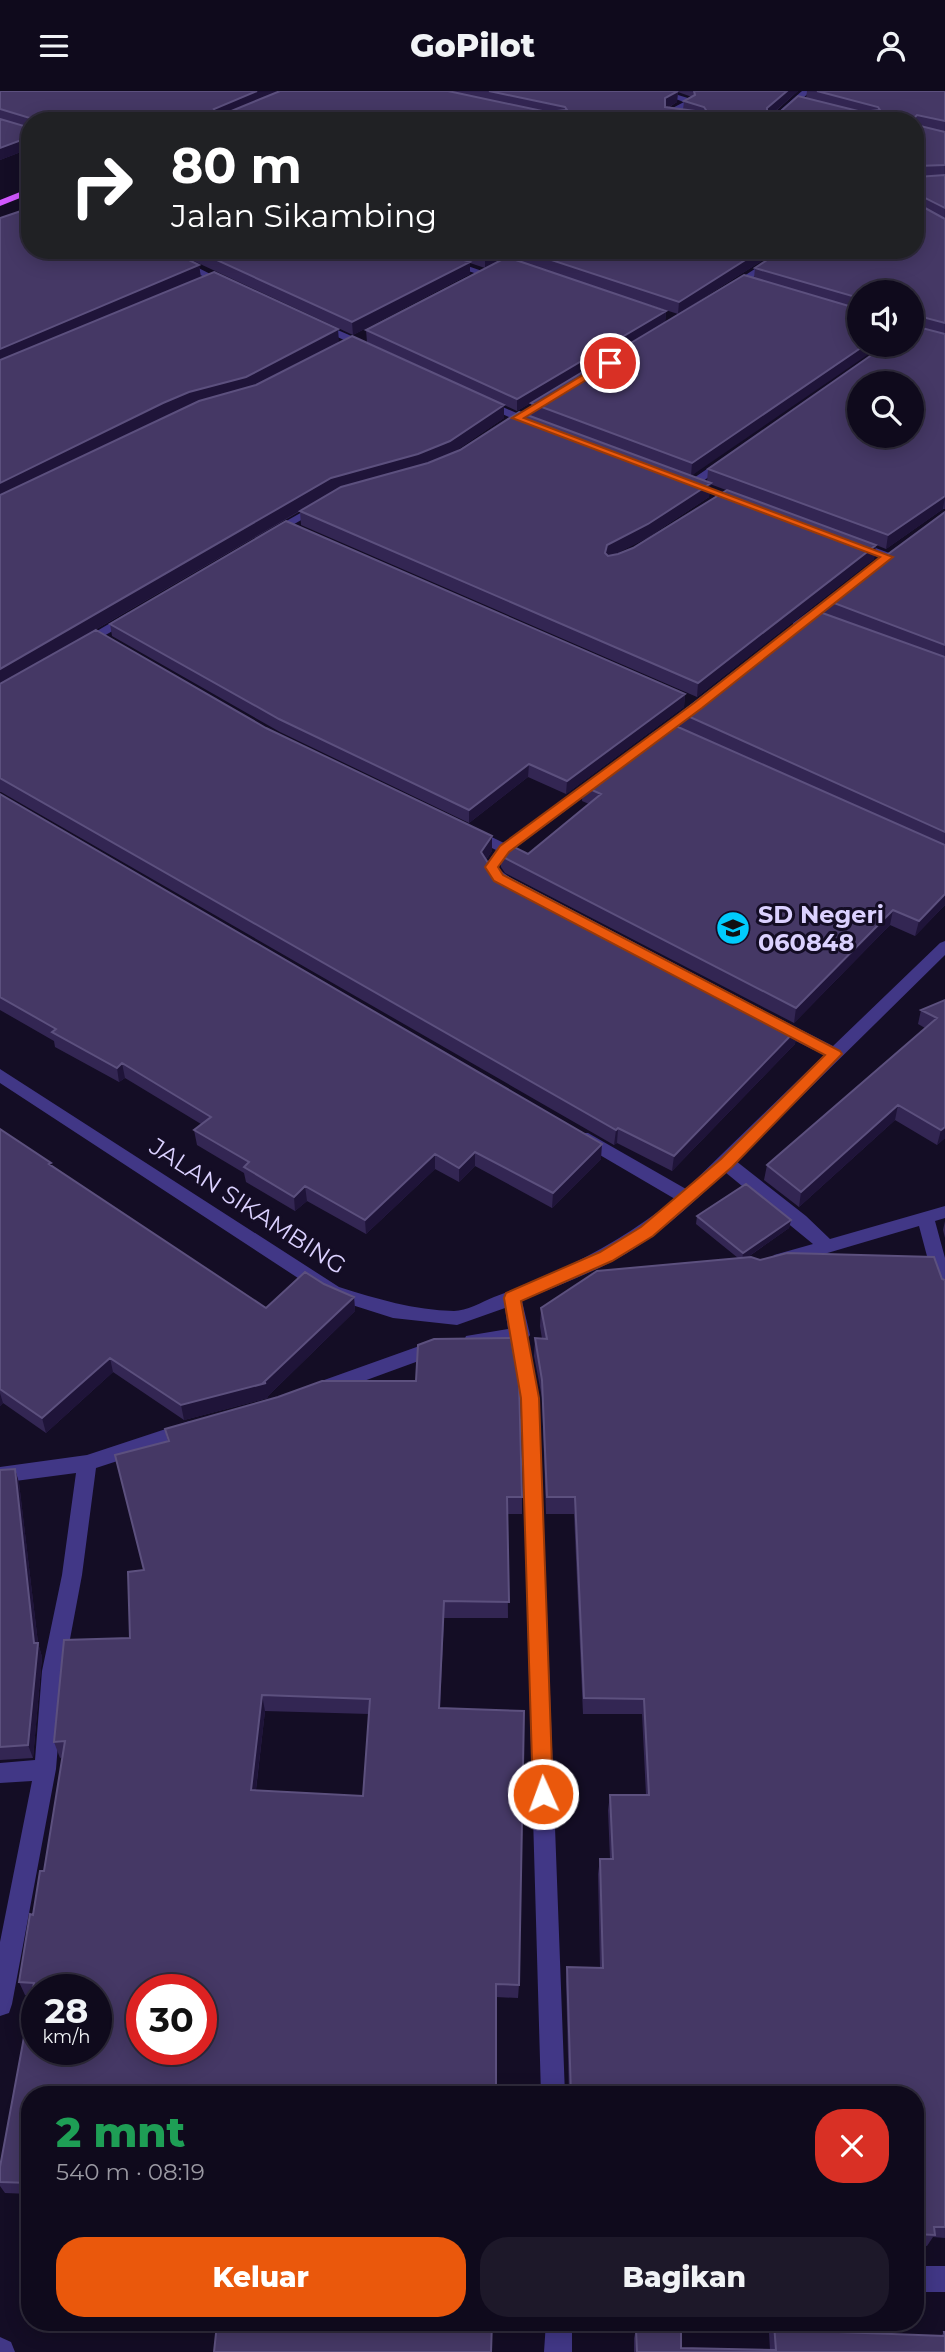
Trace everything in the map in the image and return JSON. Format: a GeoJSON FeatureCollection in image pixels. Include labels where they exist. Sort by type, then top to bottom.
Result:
{"type":"FeatureCollection","features":[{"type":"Feature","properties":{"kind":"main road"},"geometry":{"type":"LineString","coordinates":[[0,203],[21,195]]}},
{"type":"Feature","properties":{"kind":"main road"},"geometry":{"type":"LineString","coordinates":[[0,209],[21,201]]}},
{"type":"Feature","properties":{"kind":"street"},"geometry":{"type":"LineString","coordinates":[[657,91],[688,101],[689,103],[672,112]]}},
{"type":"Feature","properties":{"kind":"street"},"geometry":{"type":"LineString","coordinates":[[783,112],[807,91]]}},
{"type":"Feature","properties":{"kind":"street"},"geometry":{"type":"LineString","coordinates":[[796,102],[808,105]]}},
{"type":"Feature","properties":{"kind":"street"},"geometry":{"type":"LineString","coordinates":[[173,259],[237,289]]}},
{"type":"Feature","properties":{"kind":"street"},"geometry":{"type":"LineString","coordinates":[[439,259],[486,274]]}},
{"type":"Feature","properties":{"kind":"street"},"geometry":{"type":"LineString","coordinates":[[474,281],[514,259]]}},
{"type":"Feature","properties":{"kind":"street"},"geometry":{"type":"LineString","coordinates":[[720,295],[777,259]]}},
{"type":"Feature","properties":{"kind":"street"},"geometry":{"type":"LineString","coordinates":[[506,263],[519,268]]}},
{"type":"Feature","properties":{"kind":"street"},"geometry":{"type":"LineString","coordinates":[[201,283],[213,279]]}},
{"type":"Feature","properties":{"kind":"street"},"geometry":{"type":"LineString","coordinates":[[740,282],[753,286]]}},
{"type":"Feature","properties":{"kind":"street"},"geometry":{"type":"LineString","coordinates":[[308,320],[380,353]]}},
{"type":"Feature","properties":{"kind":"street"},"geometry":{"type":"LineString","coordinates":[[344,347],[367,335]]}},
{"type":"Feature","properties":{"kind":"street"},"geometry":{"type":"LineString","coordinates":[[467,394],[512,421],[541,427]]}},
{"type":"Feature","properties":{"kind":"street"},"geometry":{"type":"LineString","coordinates":[[512,421],[528,411]]}},
{"type":"Feature","properties":{"kind":"street"},"geometry":{"type":"LineString","coordinates":[[692,485],[736,453]]}},
{"type":"Feature","properties":{"kind":"street"},"geometry":{"type":"LineString","coordinates":[[261,539],[337,496]]}},
{"type":"Feature","properties":{"kind":"street"},"geometry":{"type":"LineString","coordinates":[[285,525],[297,531]]}},
{"type":"Feature","properties":{"kind":"street"},"geometry":{"type":"LineString","coordinates":[[837,538],[888,557]]}},
{"type":"Feature","properties":{"kind":"street"},"geometry":{"type":"LineString","coordinates":[[789,632],[815,619],[858,579]]}},
{"type":"Feature","properties":{"kind":"street"},"geometry":{"type":"LineString","coordinates":[[75,648],[103,638],[144,608]]}},
{"type":"Feature","properties":{"kind":"street"},"geometry":{"type":"LineString","coordinates":[[644,745],[672,732],[697,701]]}},
{"type":"Feature","properties":{"kind":"street"},"geometry":{"type":"LineString","coordinates":[[522,891],[498,878],[491,867],[505,849],[612,769]]}},
{"type":"Feature","properties":{"kind":"street"},"geometry":{"type":"LineString","coordinates":[[456,825],[505,849]]}},
{"type":"Feature","properties":{"kind":"street","name":"JALAN SIKAMBING"},"geometry":{"type":"LineString","coordinates":[[0,1075],[333,1292],[393,1311],[457,1318],[512,1298],[606,1257],[647,1231],[726,1163],[945,946]]}},
{"type":"Feature","properties":{"kind":"street"},"geometry":{"type":"LineString","coordinates":[[762,1017],[835,1054]]}},
{"type":"Feature","properties":{"kind":"street"},"geometry":{"type":"LineString","coordinates":[[567,1128],[688,1198]]}},
{"type":"Feature","properties":{"kind":"street"},"geometry":{"type":"LineString","coordinates":[[726,1163],[800,1221],[826,1246]]}},
{"type":"Feature","properties":{"kind":"street"},"geometry":{"type":"LineString","coordinates":[[768,1264],[945,1212]]}},
{"type":"Feature","properties":{"kind":"street"},"geometry":{"type":"LineString","coordinates":[[925,1218],[945,1290]]}},
{"type":"Feature","properties":{"kind":"street"},"geometry":{"type":"LineString","coordinates":[[512,1298],[521,1335],[530,1398],[553,2086]]}},
{"type":"Feature","properties":{"kind":"street"},"geometry":{"type":"LineString","coordinates":[[298,1398],[433,1347],[521,1335]]}},
{"type":"Feature","properties":{"kind":"street"},"geometry":{"type":"LineString","coordinates":[[0,1475],[87,1463],[213,1423]]}},
{"type":"Feature","properties":{"kind":"street"},"geometry":{"type":"LineString","coordinates":[[0,2004],[45,1769],[53,1671],[72,1575],[87,1463]]}},
{"type":"Feature","properties":{"kind":"street"},"geometry":{"type":"LineString","coordinates":[[0,1773],[45,1769]]}},
{"type":"Feature","properties":{"kind":"street"},"geometry":{"type":"LineString","coordinates":[[924,2279],[945,2279]]}},
{"type":"Feature","properties":{"kind":"street"},"geometry":{"type":"LineString","coordinates":[[558,2352],[559,2331]]}},
{"type":"Feature","properties":{"kind":"building"},"geometry":{"type":"Polygon","coordinates":[[[0,91],[257,91],[214,109],[217,112],[21,112],[21,115],[0,109],[0,91]]]}},
{"type":"Feature","properties":{"kind":"building"},"geometry":{"type":"Polygon","coordinates":[[[280,91],[448,91],[547,112],[229,112],[280,91]]]}},
{"type":"Feature","properties":{"kind":"building"},"geometry":{"type":"Polygon","coordinates":[[[489,91],[678,91],[665,98],[665,107],[703,112],[547,112],[567,110],[565,107],[489,91]]]}},
{"type":"Feature","properties":{"kind":"building"},"geometry":{"type":"Polygon","coordinates":[[[694,91],[787,91],[767,108],[767,112],[703,112],[706,110],[704,107],[684,101],[695,95],[694,91]]]}},
{"type":"Feature","properties":{"kind":"building"},"geometry":{"type":"Polygon","coordinates":[[[817,91],[945,91],[945,121],[924,116],[924,112],[862,112],[880,110],[878,107],[817,91]]]}},
{"type":"Feature","properties":{"kind":"building"},"geometry":{"type":"Polygon","coordinates":[[[798,96],[862,112],[780,112],[798,96]]]}},
{"type":"Feature","properties":{"kind":"building"},"geometry":{"type":"Polygon","coordinates":[[[0,119],[21,125],[21,140],[0,148],[0,119]]]}},
{"type":"Feature","properties":{"kind":"building"},"geometry":{"type":"Polygon","coordinates":[[[924,127],[945,132],[945,165],[924,166],[924,127]]]}},
{"type":"Feature","properties":{"kind":"building"},"geometry":{"type":"Polygon","coordinates":[[[945,175],[945,208],[924,198],[924,176],[945,175]]]}},
{"type":"Feature","properties":{"kind":"building"},"geometry":{"type":"Polygon","coordinates":[[[924,207],[945,219],[945,323],[924,317],[924,280],[847,280],[847,295],[755,268],[768,259],[924,259],[924,207]]]}},
{"type":"Feature","properties":{"kind":"building"},"geometry":{"type":"Polygon","coordinates":[[[21,211],[21,259],[187,259],[199,265],[0,349],[0,218],[21,211]]]}},
{"type":"Feature","properties":{"kind":"building"},"geometry":{"type":"Polygon","coordinates":[[[215,259],[461,259],[470,262],[352,322],[215,259]]]}},
{"type":"Feature","properties":{"kind":"building"},"geometry":{"type":"Polygon","coordinates":[[[503,259],[513,259],[666,311],[517,399],[366,330],[503,259]]]}},
{"type":"Feature","properties":{"kind":"building"},"geometry":{"type":"Polygon","coordinates":[[[548,259],[747,259],[679,302],[548,259]]]}},
{"type":"Feature","properties":{"kind":"building"},"geometry":{"type":"Polygon","coordinates":[[[214,272],[338,329],[246,377],[189,392],[163,403],[0,483],[0,360],[214,272]]]}},
{"type":"Feature","properties":{"kind":"building"},"geometry":{"type":"Polygon","coordinates":[[[744,275],[847,305],[847,357],[692,463],[531,403],[744,275]]]}},
{"type":"Feature","properties":{"kind":"building"},"geometry":{"type":"Polygon","coordinates":[[[924,329],[945,334],[945,496],[888,535],[708,469],[847,372],[847,448],[924,448],[924,371],[849,371],[869,357],[924,357],[924,329]]]}},
{"type":"Feature","properties":{"kind":"building"},"geometry":{"type":"Polygon","coordinates":[[[352,336],[504,405],[450,441],[418,454],[331,478],[0,669],[0,495],[199,401],[256,385],[352,336]]]}},
{"type":"Feature","properties":{"kind":"building"},"geometry":{"type":"Polygon","coordinates":[[[519,412],[711,483],[648,524],[607,545],[605,553],[608,556],[633,548],[727,490],[876,545],[698,683],[300,511],[341,487],[428,463],[460,450],[519,412]]]}},
{"type":"Feature","properties":{"kind":"building"},"geometry":{"type":"Polygon","coordinates":[[[945,512],[945,645],[826,600],[945,512]]]}},
{"type":"Feature","properties":{"kind":"building"},"geometry":{"type":"Polygon","coordinates":[[[286,521],[685,694],[567,781],[529,764],[469,810],[279,719],[110,624],[286,521]]]}},
{"type":"Feature","properties":{"kind":"building"},"geometry":{"type":"Polygon","coordinates":[[[814,610],[945,657],[945,832],[681,713],[814,610]]]}},
{"type":"Feature","properties":{"kind":"building"},"geometry":{"type":"Polygon","coordinates":[[[96,630],[266,728],[492,836],[481,852],[492,869],[797,1029],[674,1156],[618,1128],[616,1130],[0,778],[0,684],[96,630]]]}},
{"type":"Feature","properties":{"kind":"building"},"geometry":{"type":"Polygon","coordinates":[[[669,723],[945,845],[945,894],[919,921],[893,910],[796,1008],[505,858],[501,853],[508,844],[528,854],[601,794],[583,786],[669,723]]]}},
{"type":"Feature","properties":{"kind":"building"},"geometry":{"type":"Polygon","coordinates":[[[0,794],[602,1144],[553,1193],[475,1152],[459,1168],[435,1154],[365,1220],[305,1186],[294,1197],[244,1167],[249,1162],[194,1130],[211,1117],[122,1063],[117,1068],[52,1032],[56,1029],[0,997],[0,794]]]}},
{"type":"Feature","properties":{"kind":"building"},"geometry":{"type":"Polygon","coordinates":[[[945,1000],[945,1127],[941,1130],[898,1105],[801,1192],[767,1165],[937,1018],[921,1010],[945,1000]]]}},
{"type":"Feature","properties":{"kind":"building"},"geometry":{"type":"Polygon","coordinates":[[[0,1129],[266,1308],[305,1272],[354,1297],[263,1383],[266,1383],[181,1405],[110,1358],[42,1418],[0,1389],[0,1129]]]}},
{"type":"Feature","properties":{"kind":"building"},"geometry":{"type":"Polygon","coordinates":[[[746,1184],[791,1220],[743,1253],[697,1216],[746,1184]]]}},
{"type":"Feature","properties":{"kind":"building"},"geometry":{"type":"Polygon","coordinates":[[[787,1253],[934,1257],[942,1279],[945,1280],[945,2227],[934,2227],[935,2235],[924,2234],[924,2086],[571,2086],[567,1967],[603,1968],[600,1859],[613,1859],[610,1795],[649,1795],[644,1699],[584,1698],[575,1497],[547,1497],[542,1380],[535,1338],[547,1339],[541,1308],[597,1271],[751,1257],[760,1260],[787,1253]]]}},
{"type":"Feature","properties":{"kind":"building"},"geometry":{"type":"Polygon","coordinates":[[[511,1338],[519,1381],[522,1497],[507,1497],[509,1602],[444,1601],[439,1708],[524,1711],[519,1985],[496,1984],[496,2086],[21,2086],[21,2183],[0,2182],[0,2167],[21,2053],[21,2065],[112,2065],[112,1974],[21,1974],[19,1982],[30,1914],[33,1915],[40,1871],[44,1871],[65,1741],[54,1742],[64,1640],[130,1638],[128,1572],[144,1570],[115,1455],[169,1441],[165,1429],[278,1397],[322,1381],[416,1381],[418,1345],[434,1339],[511,1338]],[[262,1695],[251,1790],[363,1796],[370,1699],[262,1695]]]}},
{"type":"Feature","properties":{"kind":"building"},"geometry":{"type":"Polygon","coordinates":[[[15,1469],[34,1643],[38,1643],[28,1745],[0,1747],[0,1470],[15,1469]]]}},
{"type":"Feature","properties":{"kind":"building"},"geometry":{"type":"Polygon","coordinates":[[[216,2331],[492,2331],[491,2352],[214,2352],[216,2331]]]}},
{"type":"Feature","properties":{"kind":"building"},"geometry":{"type":"Polygon","coordinates":[[[636,2331],[681,2331],[681,2348],[776,2350],[775,2331],[945,2336],[945,2352],[637,2352],[636,2331]]]}},
{"type":"Feature","properties":{"kind":"place","name":"SD Negeri 060848"},"geometry":{"type":"Point","coordinates":[733,928]}},
{"type":"Feature","properties":{"kind":"route"},"geometry":{"type":"LineString","coordinates":[[543,1794],[530,1398],[521,1335],[512,1298],[606,1257],[647,1231],[726,1163],[835,1054],[498,878],[491,867],[505,849],[698,705],[888,557],[517,418],[610,363]]}}]}
